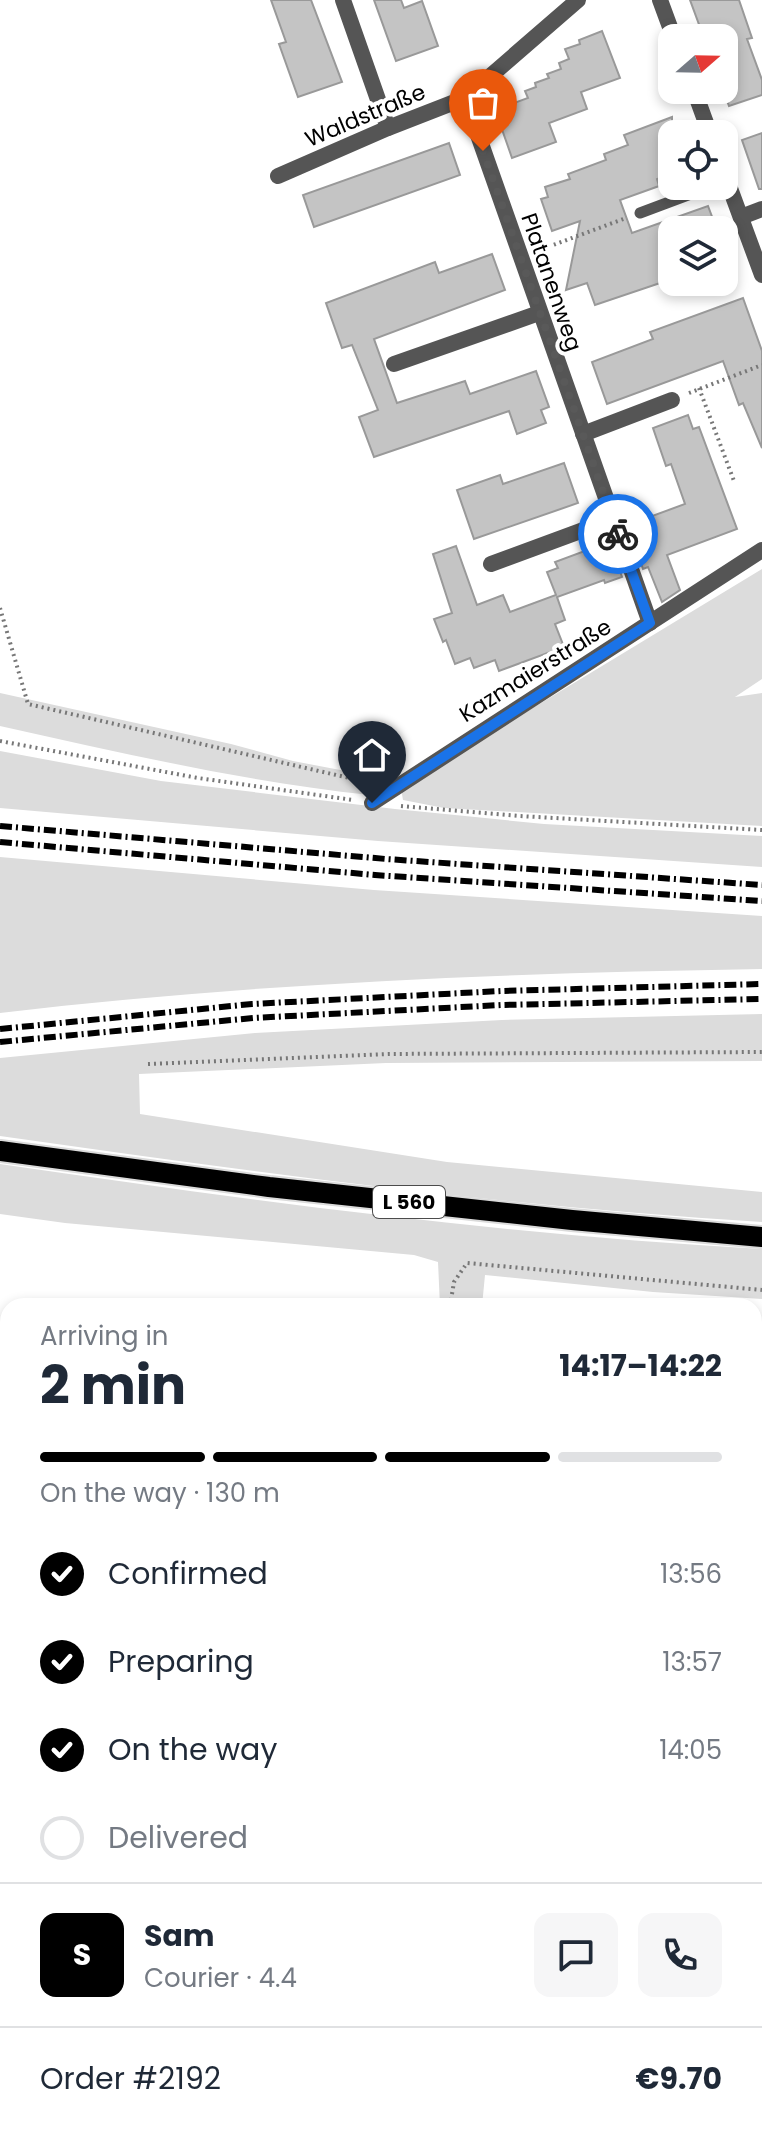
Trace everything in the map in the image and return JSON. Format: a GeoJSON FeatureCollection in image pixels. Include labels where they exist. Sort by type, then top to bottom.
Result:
{"type":"FeatureCollection","features":[{"type":"Feature","properties":{"kind":"main road","name":"L 560"},"geometry":{"type":"LineString","coordinates":[[0,1151],[269,1187],[762,1237]]}},
{"type":"Feature","properties":{"kind":"street"},"geometry":{"type":"LineString","coordinates":[[343,0],[388,128]]}},
{"type":"Feature","properties":{"kind":"street"},"geometry":{"type":"LineString","coordinates":[[660,0],[669,24]]}},
{"type":"Feature","properties":{"kind":"street","name":"Waldstraße"},"geometry":{"type":"LineString","coordinates":[[278,176],[465,98],[568,4]]}},
{"type":"Feature","properties":{"kind":"street","name":"Platanenweg"},"geometry":{"type":"LineString","coordinates":[[465,98],[650,623]]}},
{"type":"Feature","properties":{"kind":"street"},"geometry":{"type":"LineString","coordinates":[[732,200],[762,275]]}},
{"type":"Feature","properties":{"kind":"street"},"geometry":{"type":"LineString","coordinates":[[741,217],[762,209]]}},
{"type":"Feature","properties":{"kind":"street"},"geometry":{"type":"LineString","coordinates":[[394,364],[539,313]]}},
{"type":"Feature","properties":{"kind":"street"},"geometry":{"type":"LineString","coordinates":[[583,434],[672,400]]}},
{"type":"Feature","properties":{"kind":"street"},"geometry":{"type":"LineString","coordinates":[[491,564],[613,519]]}},
{"type":"Feature","properties":{"kind":"street","name":"Kazmaierstraße"},"geometry":{"type":"LineString","coordinates":[[372,803],[762,550]]}},
{"type":"Feature","properties":{"kind":"lane"},"geometry":{"type":"LineString","coordinates":[[640,213],[672,200]]}},
{"type":"Feature","properties":{"kind":"path"},"geometry":{"type":"LineString","coordinates":[[520,257],[640,213]]}},
{"type":"Feature","properties":{"kind":"path"},"geometry":{"type":"LineString","coordinates":[[672,400],[762,365]]}},
{"type":"Feature","properties":{"kind":"path"},"geometry":{"type":"LineString","coordinates":[[699,388],[734,481]]}},
{"type":"Feature","properties":{"kind":"path"},"geometry":{"type":"LineString","coordinates":[[0,608],[28,704],[366,780],[387,793]]}},
{"type":"Feature","properties":{"kind":"path"},"geometry":{"type":"LineString","coordinates":[[0,741],[198,778],[372,803],[520,816],[762,830]]}},
{"type":"Feature","properties":{"kind":"path"},"geometry":{"type":"LineString","coordinates":[[148,1064],[388,1054],[762,1052]]}},
{"type":"Feature","properties":{"kind":"path"},"geometry":{"type":"LineString","coordinates":[[451,1298],[454,1282],[467,1263],[762,1290]]}},
{"type":"Feature","properties":{"kind":"shaded area"},"geometry":{"type":"Polygon","coordinates":[[[762,569],[762,679],[735,697],[762,693],[762,826],[444,808],[403,800],[401,788],[762,569]]]}},
{"type":"Feature","properties":{"kind":"shaded area"},"geometry":{"type":"Polygon","coordinates":[[[0,693],[231,744],[293,761],[377,777],[378,789],[370,795],[277,783],[0,726],[0,693]]]}},
{"type":"Feature","properties":{"kind":"shaded area"},"geometry":{"type":"Polygon","coordinates":[[[0,751],[161,781],[395,809],[544,824],[762,836],[762,867],[378,841],[0,808],[0,751]]]}},
{"type":"Feature","properties":{"kind":"shaded area"},"geometry":{"type":"Polygon","coordinates":[[[0,857],[374,890],[762,916],[762,969],[381,981],[190,994],[0,1013],[0,857]]]}},
{"type":"Feature","properties":{"kind":"shaded area"},"geometry":{"type":"Polygon","coordinates":[[[762,1014],[762,1061],[386,1063],[139,1074],[140,1114],[447,1162],[762,1192],[762,1222],[476,1198],[0,1136],[0,1058],[255,1033],[502,1020],[762,1014]]]}},
{"type":"Feature","properties":{"kind":"shaded area"},"geometry":{"type":"Polygon","coordinates":[[[0,1164],[476,1226],[762,1249],[762,1298],[653,1292],[485,1275],[483,1298],[440,1298],[438,1262],[414,1255],[65,1223],[0,1214],[0,1164]]]}},
{"type":"Feature","properties":{"kind":"building"},"geometry":{"type":"Polygon","coordinates":[[[271,0],[311,0],[342,82],[298,97],[279,44],[286,42],[271,0]]]}},
{"type":"Feature","properties":{"kind":"building"},"geometry":{"type":"Polygon","coordinates":[[[374,0],[401,0],[404,8],[422,1],[438,46],[396,61],[374,0]]]}},
{"type":"Feature","properties":{"kind":"building"},"geometry":{"type":"Polygon","coordinates":[[[690,0],[739,0],[752,38],[747,39],[762,80],[762,95],[738,103],[738,24],[699,24],[690,0]]]}},
{"type":"Feature","properties":{"kind":"building"},"geometry":{"type":"Polygon","coordinates":[[[602,31],[620,78],[581,92],[587,109],[549,123],[556,142],[512,158],[497,115],[508,111],[506,106],[528,98],[525,91],[549,78],[547,74],[561,69],[559,63],[569,59],[565,49],[602,31]]]}},
{"type":"Feature","properties":{"kind":"building"},"geometry":{"type":"Polygon","coordinates":[[[658,122],[658,186],[620,200],[632,233],[658,224],[658,284],[595,305],[587,283],[566,290],[580,221],[552,231],[541,199],[548,197],[545,187],[570,179],[568,174],[606,160],[604,154],[628,145],[624,135],[658,122]]]}},
{"type":"Feature","properties":{"kind":"building"},"geometry":{"type":"Polygon","coordinates":[[[762,133],[762,189],[759,189],[742,140],[762,133]]]}},
{"type":"Feature","properties":{"kind":"building"},"geometry":{"type":"Polygon","coordinates":[[[449,143],[460,175],[314,227],[303,195],[449,143]]]}},
{"type":"Feature","properties":{"kind":"building"},"geometry":{"type":"Polygon","coordinates":[[[708,206],[712,216],[680,216],[708,206]]]}},
{"type":"Feature","properties":{"kind":"building"},"geometry":{"type":"Polygon","coordinates":[[[492,254],[505,290],[374,339],[397,403],[465,381],[470,394],[536,371],[549,407],[541,410],[546,423],[517,434],[509,411],[374,457],[359,417],[378,410],[352,345],[342,348],[326,303],[435,262],[439,273],[492,254]]]}},
{"type":"Feature","properties":{"kind":"building"},"geometry":{"type":"Polygon","coordinates":[[[743,298],[762,351],[762,448],[743,403],[739,405],[723,361],[607,404],[592,362],[653,339],[650,332],[743,298]]]}},
{"type":"Feature","properties":{"kind":"building"},"geometry":{"type":"Polygon","coordinates":[[[688,415],[693,429],[699,427],[737,529],[667,555],[680,590],[662,602],[648,567],[643,569],[633,540],[638,538],[633,523],[685,504],[671,464],[666,466],[653,428],[688,415]]]}},
{"type":"Feature","properties":{"kind":"building"},"geometry":{"type":"Polygon","coordinates":[[[564,463],[578,503],[474,539],[457,490],[500,475],[503,484],[564,463]]]}},
{"type":"Feature","properties":{"kind":"building"},"geometry":{"type":"Polygon","coordinates":[[[456,546],[477,605],[503,595],[510,612],[556,595],[547,572],[558,568],[555,562],[590,549],[592,555],[612,548],[622,577],[605,583],[604,580],[557,597],[565,620],[555,624],[564,647],[499,671],[495,660],[474,668],[470,658],[455,664],[434,619],[452,613],[433,554],[456,546]]]}},
{"type":"Feature","properties":{"kind":"railway"},"geometry":{"type":"LineString","coordinates":[[0,826],[386,859],[762,885]]}},
{"type":"Feature","properties":{"kind":"railway"},"geometry":{"type":"LineString","coordinates":[[0,842],[375,875],[762,901]]}},
{"type":"Feature","properties":{"kind":"railway"},"geometry":{"type":"LineString","coordinates":[[0,1029],[252,1004],[501,991],[762,984]]}},
{"type":"Feature","properties":{"kind":"railway"},"geometry":{"type":"LineString","coordinates":[[0,1042],[253,1018],[501,1005],[762,999]]}},
{"type":"Feature","properties":{"kind":"way so far"},"geometry":{"type":"LineString","coordinates":[[483,151],[618,534]]}},
{"type":"Feature","properties":{"kind":"route"},"geometry":{"type":"LineString","coordinates":[[372,803],[650,623],[618,534]]}}]}
